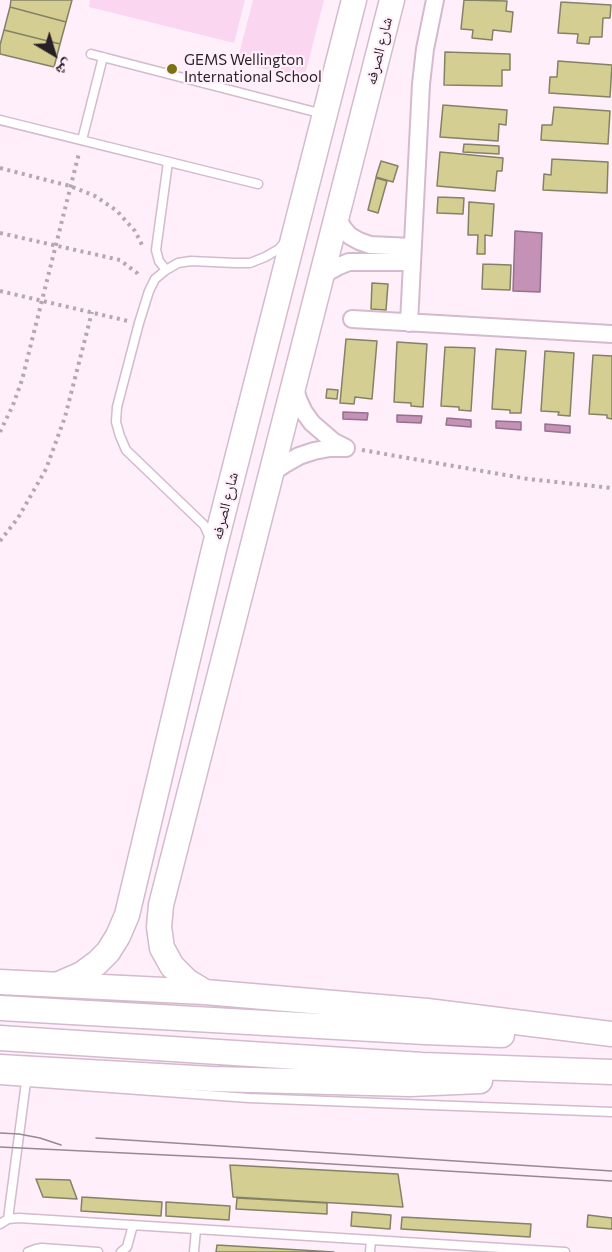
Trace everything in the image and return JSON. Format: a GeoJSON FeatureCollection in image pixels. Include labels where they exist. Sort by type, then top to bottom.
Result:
{"type":"FeatureCollection","features":[{"type":"Feature","properties":{"kind":"street","name":"شارع الصرفه"},"geometry":{"type":"LineString","coordinates":[[59,984],[82,974],[108,952],[128,915],[214,549],[354,0]]}},
{"type":"Feature","properties":{"kind":"street","name":"شارع الصرفه"},"geometry":{"type":"LineString","coordinates":[[205,992],[188,981],[172,966],[162,948],[159,927],[161,905],[392,0]]}},
{"type":"Feature","properties":{"kind":"street"},"geometry":{"type":"LineString","coordinates":[[409,322],[421,84],[424,49],[435,0]]}},
{"type":"Feature","properties":{"kind":"street"},"geometry":{"type":"LineString","coordinates":[[339,206],[339,220],[350,236],[360,242],[412,255]]}},
{"type":"Feature","properties":{"kind":"street"},"geometry":{"type":"LineString","coordinates":[[320,283],[328,272],[349,262],[412,255]]}},
{"type":"Feature","properties":{"kind":"street"},"geometry":{"type":"LineString","coordinates":[[352,319],[612,334]]}},
{"type":"Feature","properties":{"kind":"street"},"geometry":{"type":"LineString","coordinates":[[294,385],[304,412],[312,423],[334,442],[346,448]]}},
{"type":"Feature","properties":{"kind":"street"},"geometry":{"type":"LineString","coordinates":[[272,473],[299,456],[330,448],[346,448]]}},
{"type":"Feature","properties":{"kind":"street"},"geometry":{"type":"LineString","coordinates":[[0,982],[205,992],[427,1011],[612,1036]]}},
{"type":"Feature","properties":{"kind":"street"},"geometry":{"type":"LineString","coordinates":[[0,1008],[424,1032],[612,1036]]}},
{"type":"Feature","properties":{"kind":"street"},"geometry":{"type":"LineString","coordinates":[[0,1038],[422,1065],[612,1074]]}},
{"type":"Feature","properties":{"kind":"street"},"geometry":{"type":"LineString","coordinates":[[0,1067],[212,1079],[410,1084],[612,1074]]}},
{"type":"Feature","properties":{"kind":"lane"},"geometry":{"type":"LineString","coordinates":[[91,54],[325,115]]}},
{"type":"Feature","properties":{"kind":"lane"},"geometry":{"type":"LineString","coordinates":[[82,140],[103,57]]}},
{"type":"Feature","properties":{"kind":"lane"},"geometry":{"type":"LineString","coordinates":[[0,120],[258,184]]}},
{"type":"Feature","properties":{"kind":"lane"},"geometry":{"type":"LineString","coordinates":[[166,270],[159,261],[156,250],[168,162]]}},
{"type":"Feature","properties":{"kind":"lane"},"geometry":{"type":"LineString","coordinates":[[214,549],[204,525],[126,450],[116,422],[117,407],[139,323],[155,279],[178,263],[191,261],[243,263],[265,257],[279,249],[290,237],[297,223]]}},
{"type":"Feature","properties":{"kind":"lane"},"geometry":{"type":"LineString","coordinates":[[0,1080],[249,1098],[612,1112]]}},
{"type":"Feature","properties":{"kind":"lane"},"geometry":{"type":"LineString","coordinates":[[26,1082],[4,1222],[19,1218],[565,1252]]}},
{"type":"Feature","properties":{"kind":"lane"},"geometry":{"type":"LineString","coordinates":[[121,1252],[127,1247],[133,1225]]}},
{"type":"Feature","properties":{"kind":"lane"},"geometry":{"type":"LineString","coordinates":[[194,1252],[196,1229]]}},
{"type":"Feature","properties":{"kind":"lane"},"geometry":{"type":"LineString","coordinates":[[370,1252],[371,1240]]}},
{"type":"Feature","properties":{"kind":"lane"},"geometry":{"type":"LineString","coordinates":[[28,1252],[42,1248],[98,1252]]}},
{"type":"Feature","properties":{"kind":"path"},"geometry":{"type":"LineString","coordinates":[[0,432],[22,380],[82,140]]}},
{"type":"Feature","properties":{"kind":"path"},"geometry":{"type":"LineString","coordinates":[[0,168],[70,186],[95,196],[117,212],[135,231],[143,246]]}},
{"type":"Feature","properties":{"kind":"path"},"geometry":{"type":"LineString","coordinates":[[0,233],[120,260],[137,273],[149,291]]}},
{"type":"Feature","properties":{"kind":"path"},"geometry":{"type":"LineString","coordinates":[[0,291],[139,323]]}},
{"type":"Feature","properties":{"kind":"path"},"geometry":{"type":"LineString","coordinates":[[0,541],[18,518],[46,469],[66,417],[92,312]]}},
{"type":"Feature","properties":{"kind":"path"},"geometry":{"type":"LineString","coordinates":[[346,448],[528,479],[612,488]]}},
{"type":"Feature","properties":{"kind":"shaded area"},"geometry":{"type":"Polygon","coordinates":[[[90,0],[245,0],[234,43],[89,7],[90,0]]]}},
{"type":"Feature","properties":{"kind":"shaded area"},"geometry":{"type":"Polygon","coordinates":[[[253,0],[324,0],[304,79],[237,62],[253,0]]]}},
{"type":"Feature","properties":{"kind":"shaded area"},"geometry":{"type":"Polygon","coordinates":[[[515,231],[542,233],[540,292],[513,291],[515,231]]]}},
{"type":"Feature","properties":{"kind":"shaded area"},"geometry":{"type":"Polygon","coordinates":[[[343,412],[368,413],[367,420],[343,419],[343,412]]]}},
{"type":"Feature","properties":{"kind":"shaded area"},"geometry":{"type":"Polygon","coordinates":[[[397,415],[422,416],[421,423],[397,422],[397,415]]]}},
{"type":"Feature","properties":{"kind":"shaded area"},"geometry":{"type":"Polygon","coordinates":[[[447,418],[471,420],[471,427],[446,425],[447,418]]]}},
{"type":"Feature","properties":{"kind":"shaded area"},"geometry":{"type":"Polygon","coordinates":[[[496,421],[521,422],[521,430],[496,428],[496,421]]]}},
{"type":"Feature","properties":{"kind":"shaded area"},"geometry":{"type":"Polygon","coordinates":[[[545,424],[570,426],[570,433],[545,431],[545,424]]]}},
{"type":"Feature","properties":{"kind":"building"},"geometry":{"type":"Polygon","coordinates":[[[11,0],[72,0],[66,22],[10,7],[11,0]]]}},
{"type":"Feature","properties":{"kind":"building"},"geometry":{"type":"Polygon","coordinates":[[[464,0],[507,1],[506,11],[513,12],[511,32],[493,30],[492,40],[472,38],[473,30],[461,29],[464,0]]]}},
{"type":"Feature","properties":{"kind":"building"},"geometry":{"type":"Polygon","coordinates":[[[561,2],[611,5],[610,18],[603,18],[602,37],[590,37],[589,44],[577,43],[578,34],[558,33],[561,2]]]}},
{"type":"Feature","properties":{"kind":"building"},"geometry":{"type":"Polygon","coordinates":[[[10,7],[66,22],[60,44],[4,30],[10,7]]]}},
{"type":"Feature","properties":{"kind":"building"},"geometry":{"type":"Polygon","coordinates":[[[4,30],[60,44],[54,67],[0,54],[4,30]]]}},
{"type":"Feature","properties":{"kind":"building"},"geometry":{"type":"Polygon","coordinates":[[[445,52],[510,54],[510,70],[502,70],[502,86],[444,85],[445,52]]]}},
{"type":"Feature","properties":{"kind":"building"},"geometry":{"type":"Polygon","coordinates":[[[558,61],[612,65],[610,97],[549,93],[550,77],[557,77],[558,61]]]}},
{"type":"Feature","properties":{"kind":"building"},"geometry":{"type":"Polygon","coordinates":[[[443,105],[507,110],[506,125],[499,124],[498,141],[440,137],[443,105]]]}},
{"type":"Feature","properties":{"kind":"building"},"geometry":{"type":"Polygon","coordinates":[[[554,107],[610,111],[608,144],[541,140],[542,125],[552,125],[554,107]]]}},
{"type":"Feature","properties":{"kind":"building"},"geometry":{"type":"Polygon","coordinates":[[[464,144],[499,146],[499,154],[463,152],[464,144]]]}},
{"type":"Feature","properties":{"kind":"building"},"geometry":{"type":"Polygon","coordinates":[[[440,152],[503,158],[502,171],[497,171],[495,191],[437,186],[440,152]]]}},
{"type":"Feature","properties":{"kind":"building"},"geometry":{"type":"Polygon","coordinates":[[[552,159],[608,162],[607,193],[543,190],[544,174],[551,175],[552,159]]]}},
{"type":"Feature","properties":{"kind":"building"},"geometry":{"type":"Polygon","coordinates":[[[381,161],[398,166],[393,182],[376,177],[381,161]]]}},
{"type":"Feature","properties":{"kind":"building"},"geometry":{"type":"Polygon","coordinates":[[[376,178],[387,181],[378,213],[368,210],[376,178]]]}},
{"type":"Feature","properties":{"kind":"building"},"geometry":{"type":"Polygon","coordinates":[[[438,197],[464,198],[463,214],[437,213],[438,197]]]}},
{"type":"Feature","properties":{"kind":"building"},"geometry":{"type":"Polygon","coordinates":[[[469,202],[494,204],[492,236],[485,235],[485,254],[477,254],[478,235],[468,235],[469,202]]]}},
{"type":"Feature","properties":{"kind":"building"},"geometry":{"type":"Polygon","coordinates":[[[483,264],[511,265],[510,290],[482,289],[483,264]]]}},
{"type":"Feature","properties":{"kind":"building"},"geometry":{"type":"Polygon","coordinates":[[[372,283],[388,284],[386,310],[371,309],[372,283]]]}},
{"type":"Feature","properties":{"kind":"building"},"geometry":{"type":"Polygon","coordinates":[[[346,339],[377,341],[372,399],[355,397],[354,404],[340,403],[346,339]]]}},
{"type":"Feature","properties":{"kind":"building"},"geometry":{"type":"Polygon","coordinates":[[[397,342],[427,344],[423,407],[411,406],[411,403],[394,402],[397,342]]]}},
{"type":"Feature","properties":{"kind":"building"},"geometry":{"type":"Polygon","coordinates":[[[445,347],[475,348],[471,411],[459,410],[459,407],[441,406],[445,347]]]}},
{"type":"Feature","properties":{"kind":"building"},"geometry":{"type":"Polygon","coordinates":[[[496,349],[526,351],[521,413],[492,409],[496,349]]]}},
{"type":"Feature","properties":{"kind":"building"},"geometry":{"type":"Polygon","coordinates":[[[545,351],[574,353],[570,416],[558,415],[559,412],[541,411],[545,351]]]}},
{"type":"Feature","properties":{"kind":"building"},"geometry":{"type":"Polygon","coordinates":[[[593,355],[612,356],[612,419],[607,418],[607,415],[589,414],[593,355]]]}},
{"type":"Feature","properties":{"kind":"building"},"geometry":{"type":"Polygon","coordinates":[[[327,389],[338,390],[337,399],[326,398],[327,389]]]}},
{"type":"Feature","properties":{"kind":"building"},"geometry":{"type":"Polygon","coordinates":[[[230,1165],[398,1174],[403,1207],[233,1197],[230,1165]]]}},
{"type":"Feature","properties":{"kind":"building"},"geometry":{"type":"Polygon","coordinates":[[[36,1179],[70,1180],[77,1199],[43,1197],[36,1179]]]}},
{"type":"Feature","properties":{"kind":"building"},"geometry":{"type":"Polygon","coordinates":[[[82,1197],[162,1202],[161,1216],[81,1211],[82,1197]]]}},
{"type":"Feature","properties":{"kind":"building"},"geometry":{"type":"Polygon","coordinates":[[[237,1198],[327,1203],[327,1214],[236,1209],[237,1198]]]}},
{"type":"Feature","properties":{"kind":"building"},"geometry":{"type":"Polygon","coordinates":[[[166,1202],[230,1206],[229,1220],[166,1216],[166,1202]]]}},
{"type":"Feature","properties":{"kind":"building"},"geometry":{"type":"Polygon","coordinates":[[[352,1212],[391,1215],[390,1229],[351,1226],[352,1212]]]}},
{"type":"Feature","properties":{"kind":"building"},"geometry":{"type":"Polygon","coordinates":[[[588,1215],[612,1218],[612,1229],[587,1227],[588,1215]]]}},
{"type":"Feature","properties":{"kind":"building"},"geometry":{"type":"Polygon","coordinates":[[[402,1217],[531,1224],[530,1237],[401,1229],[402,1217]]]}},
{"type":"Feature","properties":{"kind":"building"},"geometry":{"type":"Polygon","coordinates":[[[217,1245],[334,1252],[216,1252],[217,1245]]]}},
{"type":"Feature","properties":{"kind":"tram line"},"geometry":{"type":"LineString","coordinates":[[0,1133],[40,1138],[61,1145]]}},
{"type":"Feature","properties":{"kind":"tram line"},"geometry":{"type":"LineString","coordinates":[[96,1138],[612,1171]]}},
{"type":"Feature","properties":{"kind":"tram line"},"geometry":{"type":"LineString","coordinates":[[0,1147],[249,1159],[612,1181]]}},
{"type":"Feature","properties":{"kind":"place","name":"GEMS Wellington International School"},"geometry":{"type":"Point","coordinates":[172,69]}}]}
